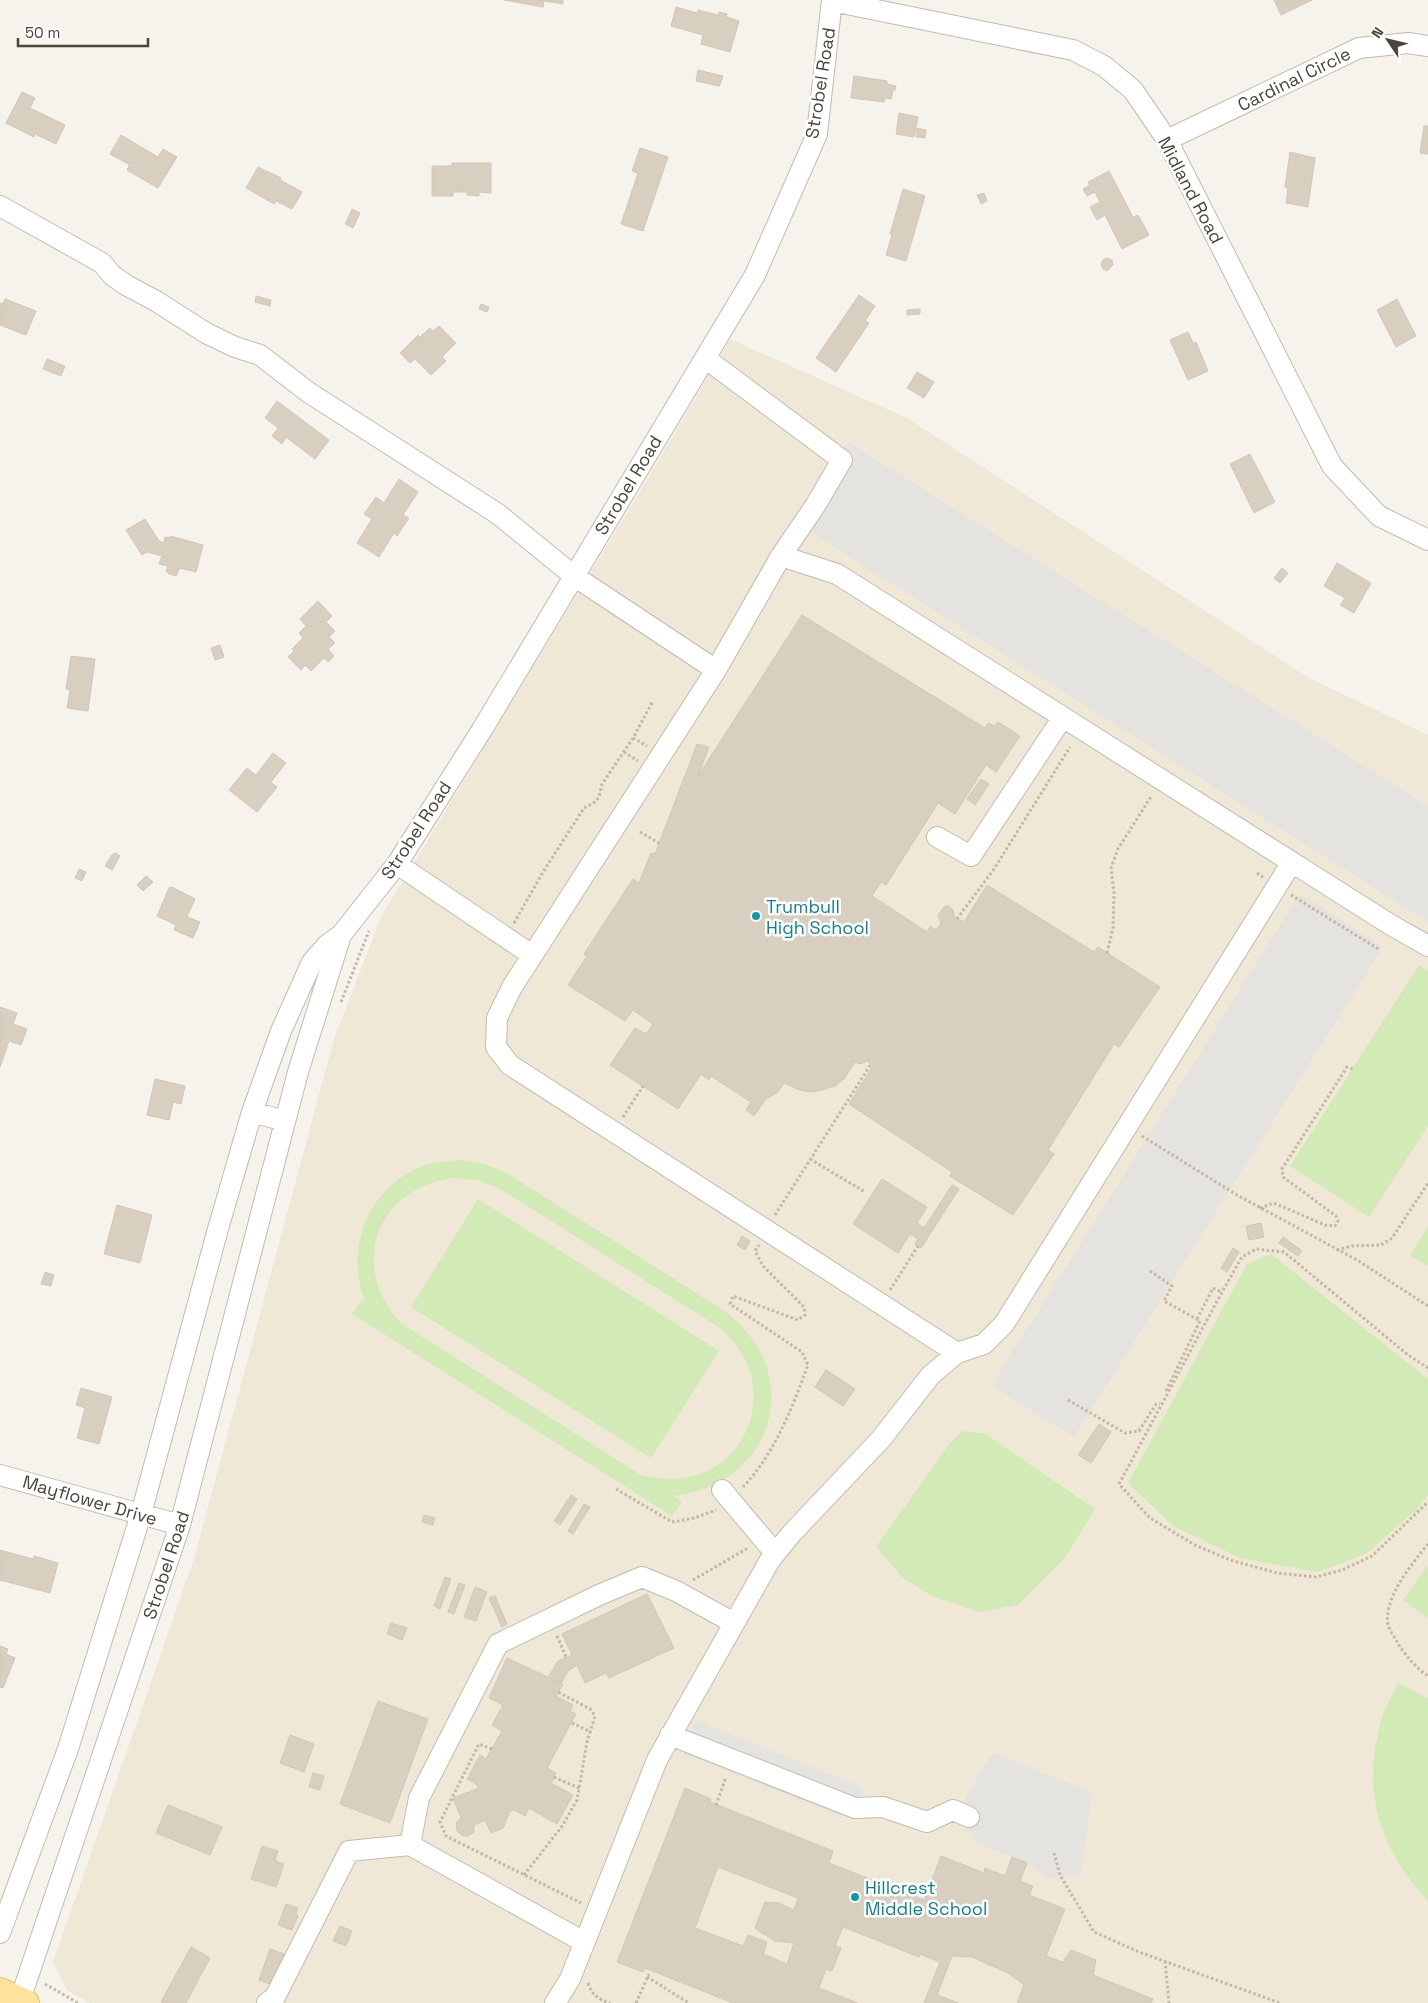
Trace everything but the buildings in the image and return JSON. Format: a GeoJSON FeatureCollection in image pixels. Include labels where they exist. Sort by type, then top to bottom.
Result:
{"type":"FeatureCollection","features":[{"type":"Feature","properties":{"kind":"street","name":"Midland Road"},"geometry":{"type":"LineString","coordinates":[[832,0],[1073,50],[1104,66],[1133,90],[1167,140],[1332,466],[1378,516],[1428,540]]}},
{"type":"Feature","properties":{"kind":"street","name":"Strobel Road"},"geometry":{"type":"LineString","coordinates":[[0,1933],[68,1750],[142,1514],[252,1112],[281,1031],[312,962],[326,945],[341,935],[397,864],[483,728],[755,275],[817,134],[832,0]]}},
{"type":"Feature","properties":{"kind":"street","name":"Cardinal Circle"},"geometry":{"type":"LineString","coordinates":[[1167,140],[1360,48],[1408,43],[1428,46]]}},
{"type":"Feature","properties":{"kind":"street"},"geometry":{"type":"LineString","coordinates":[[0,206],[102,263],[126,285],[156,301],[206,333],[235,347],[260,355],[308,392],[498,514],[574,576],[716,670]]}},
{"type":"Feature","properties":{"kind":"street"},"geometry":{"type":"LineString","coordinates":[[705,358],[842,460],[816,506],[782,556],[716,670],[512,987],[497,1018],[496,1047],[510,1065],[957,1353]]}},
{"type":"Feature","properties":{"kind":"street"},"geometry":{"type":"LineString","coordinates":[[782,556],[837,574],[1391,925],[1428,946]]}},
{"type":"Feature","properties":{"kind":"street"},"geometry":{"type":"LineString","coordinates":[[937,837],[971,856],[1063,717]]}},
{"type":"Feature","properties":{"kind":"street"},"geometry":{"type":"LineString","coordinates":[[559,2002],[570,1979],[657,1760],[775,1553],[881,1439],[930,1376],[957,1353],[984,1344],[1004,1324],[1292,862]]}},
{"type":"Feature","properties":{"kind":"street"},"geometry":{"type":"LineString","coordinates":[[397,864],[532,955]]}},
{"type":"Feature","properties":{"kind":"street","name":"Strobel Road"},"geometry":{"type":"LineString","coordinates":[[16,1998],[180,1524],[298,1072],[341,935]]}},
{"type":"Feature","properties":{"kind":"street"},"geometry":{"type":"LineString","coordinates":[[252,1112],[285,1121]]}},
{"type":"Feature","properties":{"kind":"street","name":"Mayflower Drive"},"geometry":{"type":"LineString","coordinates":[[0,1474],[180,1524]]}},
{"type":"Feature","properties":{"kind":"street"},"geometry":{"type":"LineString","coordinates":[[726,1495],[775,1553]]}},
{"type":"Feature","properties":{"kind":"street"},"geometry":{"type":"LineString","coordinates":[[410,1845],[419,1798],[498,1644],[599,1595],[642,1577],[676,1591],[734,1623]]}},
{"type":"Feature","properties":{"kind":"street"},"geometry":{"type":"LineString","coordinates":[[670,1735],[855,1808],[883,1807],[927,1822],[953,1810],[970,1816]]}},
{"type":"Feature","properties":{"kind":"street"},"geometry":{"type":"LineString","coordinates":[[267,2003],[275,1997],[349,1851],[410,1845],[584,1942]]}},
{"type":"Feature","properties":{"kind":"path"},"geometry":{"type":"LineString","coordinates":[[504,936],[584,808],[595,802],[599,797],[602,784],[624,752],[653,702]]}},
{"type":"Feature","properties":{"kind":"path"},"geometry":{"type":"LineString","coordinates":[[1052,735],[1070,747],[1079,748]]}},
{"type":"Feature","properties":{"kind":"path"},"geometry":{"type":"LineString","coordinates":[[958,919],[994,868],[1070,747]]}},
{"type":"Feature","properties":{"kind":"path"},"geometry":{"type":"LineString","coordinates":[[1147,790],[1161,799]]}},
{"type":"Feature","properties":{"kind":"path"},"geometry":{"type":"LineString","coordinates":[[1107,953],[1113,928],[1114,893],[1111,868],[1118,849],[1152,794]]}},
{"type":"Feature","properties":{"kind":"path"},"geometry":{"type":"LineString","coordinates":[[637,837],[645,824]]}},
{"type":"Feature","properties":{"kind":"path"},"geometry":{"type":"LineString","coordinates":[[640,832],[659,843]]}},
{"type":"Feature","properties":{"kind":"path"},"geometry":{"type":"LineString","coordinates":[[1253,866],[1257,872],[1380,950]]}},
{"type":"Feature","properties":{"kind":"path"},"geometry":{"type":"LineString","coordinates":[[1256,880],[1257,872]]}},
{"type":"Feature","properties":{"kind":"path"},"geometry":{"type":"LineString","coordinates":[[339,1008],[370,929]]}},
{"type":"Feature","properties":{"kind":"path"},"geometry":{"type":"LineString","coordinates":[[616,1489],[672,1522],[694,1518],[725,1506],[726,1495],[746,1484],[774,1445],[794,1402],[808,1365],[802,1352],[730,1304],[733,1296],[798,1320],[805,1315],[804,1307],[763,1266],[756,1251],[766,1230],[871,1064]]}},
{"type":"Feature","properties":{"kind":"path"},"geometry":{"type":"LineString","coordinates":[[1260,1208],[1274,1202],[1325,1225],[1335,1226],[1338,1221],[1336,1216],[1283,1177],[1282,1169],[1347,1067],[1353,1069]]}},
{"type":"Feature","properties":{"kind":"path"},"geometry":{"type":"LineString","coordinates":[[620,1124],[643,1086]]}},
{"type":"Feature","properties":{"kind":"path"},"geometry":{"type":"LineString","coordinates":[[1126,1126],[1260,1208],[1337,1250],[1428,1306]]}},
{"type":"Feature","properties":{"kind":"path"},"geometry":{"type":"LineString","coordinates":[[810,1159],[864,1192]]}},
{"type":"Feature","properties":{"kind":"path"},"geometry":{"type":"LineString","coordinates":[[1337,1250],[1352,1246],[1381,1245],[1392,1238],[1428,1183]]}},
{"type":"Feature","properties":{"kind":"path"},"geometry":{"type":"LineString","coordinates":[[882,1288],[888,1292],[918,1246]]}},
{"type":"Feature","properties":{"kind":"path"},"geometry":{"type":"LineString","coordinates":[[1428,1368],[1408,1355],[1284,1252],[1256,1249],[1242,1257],[1119,1484],[1150,1518],[1195,1546],[1230,1560],[1277,1573],[1316,1577],[1342,1570],[1372,1556],[1428,1502]]}},
{"type":"Feature","properties":{"kind":"path"},"geometry":{"type":"LineString","coordinates":[[1068,1400],[1125,1433],[1139,1430],[1156,1404],[1160,1405],[1200,1321],[1164,1301],[1172,1286],[1150,1271]]}},
{"type":"Feature","properties":{"kind":"path"},"geometry":{"type":"LineString","coordinates":[[1197,1319],[1213,1288],[1222,1292]]}},
{"type":"Feature","properties":{"kind":"path"},"geometry":{"type":"LineString","coordinates":[[1428,1544],[1412,1564],[1389,1603],[1388,1626],[1402,1650],[1428,1676]]}},
{"type":"Feature","properties":{"kind":"path"},"geometry":{"type":"LineString","coordinates":[[524,1875],[563,1825],[577,1800],[587,1742],[595,1716],[590,1709],[558,1692]]}},
{"type":"Feature","properties":{"kind":"path"},"geometry":{"type":"LineString","coordinates":[[572,1722],[591,1732]]}},
{"type":"Feature","properties":{"kind":"path"},"geometry":{"type":"LineString","coordinates":[[492,1749],[479,1744],[440,1822],[446,1836],[585,1905]]}},
{"type":"Feature","properties":{"kind":"path"},"geometry":{"type":"LineString","coordinates":[[720,1771],[727,1774]]}},
{"type":"Feature","properties":{"kind":"path"},"geometry":{"type":"LineString","coordinates":[[554,1776],[579,1788]]}},
{"type":"Feature","properties":{"kind":"path"},"geometry":{"type":"LineString","coordinates":[[1054,1853],[1060,1875],[1094,1932],[1280,2003]]}},
{"type":"Feature","properties":{"kind":"path"},"geometry":{"type":"LineString","coordinates":[[1166,1961],[1169,2003]]}},
{"type":"Feature","properties":{"kind":"path"},"geometry":{"type":"LineString","coordinates":[[636,2003],[648,1975],[689,2003]]}},
{"type":"Feature","properties":{"kind":"path"},"geometry":{"type":"LineString","coordinates":[[586,1976],[591,1992],[599,1999],[610,2003]]}},
{"type":"Feature","properties":{"kind":"shaded area"},"geometry":{"type":"Polygon","coordinates":[[[730,339],[907,418],[1309,678],[1428,735],[1428,2003],[90,2003],[68,1991],[53,1962],[194,1559],[334,1039],[381,917],[651,473],[730,339]]]}},
{"type":"Feature","properties":{"kind":"shaded area"},"geometry":{"type":"Polygon","coordinates":[[[848,442],[1428,806],[1428,922],[810,532],[795,519],[820,479],[848,442]]]}},
{"type":"Feature","properties":{"kind":"shaded area"},"geometry":{"type":"Polygon","coordinates":[[[1299,895],[1312,901],[1383,947],[1074,1437],[992,1386],[1012,1350],[1031,1323],[1299,895]]]}},
{"type":"Feature","properties":{"kind":"shaded area"},"geometry":{"type":"Polygon","coordinates":[[[696,1720],[857,1785],[864,1790],[860,1801],[841,1816],[691,1757],[682,1757],[696,1720]]]}},
{"type":"Feature","properties":{"kind":"shaded area"},"geometry":{"type":"Polygon","coordinates":[[[992,1753],[1092,1791],[1081,1875],[1048,1878],[1030,1864],[974,1842],[975,1839],[972,1833],[960,1825],[964,1800],[992,1753]]]}},
{"type":"Feature","properties":{"kind":"green space"},"geometry":{"type":"Polygon","coordinates":[[[1419,965],[1428,971],[1428,1126],[1369,1217],[1290,1166],[1419,965]]]}},
{"type":"Feature","properties":{"kind":"green space"},"geometry":{"type":"Polygon","coordinates":[[[460,1160],[492,1167],[510,1175],[723,1310],[749,1335],[765,1363],[771,1392],[768,1421],[756,1448],[736,1470],[709,1487],[674,1496],[682,1502],[672,1516],[352,1314],[362,1300],[365,1301],[359,1280],[360,1239],[366,1220],[376,1202],[389,1187],[406,1174],[426,1165],[460,1160]],[[452,1178],[426,1185],[404,1198],[388,1214],[378,1234],[374,1256],[376,1279],[385,1302],[402,1324],[639,1474],[673,1479],[703,1473],[727,1457],[744,1435],[753,1409],[752,1380],[741,1352],[717,1326],[502,1190],[478,1180],[452,1178]]]}},
{"type":"Feature","properties":{"kind":"green space"},"geometry":{"type":"Polygon","coordinates":[[[478,1199],[719,1351],[651,1458],[411,1307],[478,1199]]]}},
{"type":"Feature","properties":{"kind":"green space"},"geometry":{"type":"Polygon","coordinates":[[[1428,1226],[1428,1266],[1410,1255],[1428,1226]]]}},
{"type":"Feature","properties":{"kind":"green space"},"geometry":{"type":"Polygon","coordinates":[[[1271,1254],[1428,1379],[1428,1495],[1415,1511],[1366,1554],[1318,1572],[1240,1558],[1173,1526],[1128,1483],[1247,1264],[1271,1254]]]}},
{"type":"Feature","properties":{"kind":"green space"},"geometry":{"type":"Polygon","coordinates":[[[963,1431],[984,1433],[1095,1509],[1065,1558],[1018,1605],[980,1612],[932,1596],[903,1578],[876,1547],[949,1444],[963,1431]]]}},
{"type":"Feature","properties":{"kind":"green space"},"geometry":{"type":"Polygon","coordinates":[[[1428,1565],[1428,1618],[1403,1600],[1428,1565]]]}},
{"type":"Feature","properties":{"kind":"green space"},"geometry":{"type":"Polygon","coordinates":[[[1398,1683],[1428,1698],[1428,1901],[1411,1881],[1387,1841],[1379,1820],[1375,1798],[1373,1775],[1381,1720],[1398,1683]]]}},
{"type":"Feature","properties":{"kind":"place","name":"Trumbull High School"},"geometry":{"type":"Point","coordinates":[756,916]}},
{"type":"Feature","properties":{"kind":"place","name":"Hillcrest Middle School"},"geometry":{"type":"Point","coordinates":[855,1897]}}]}
